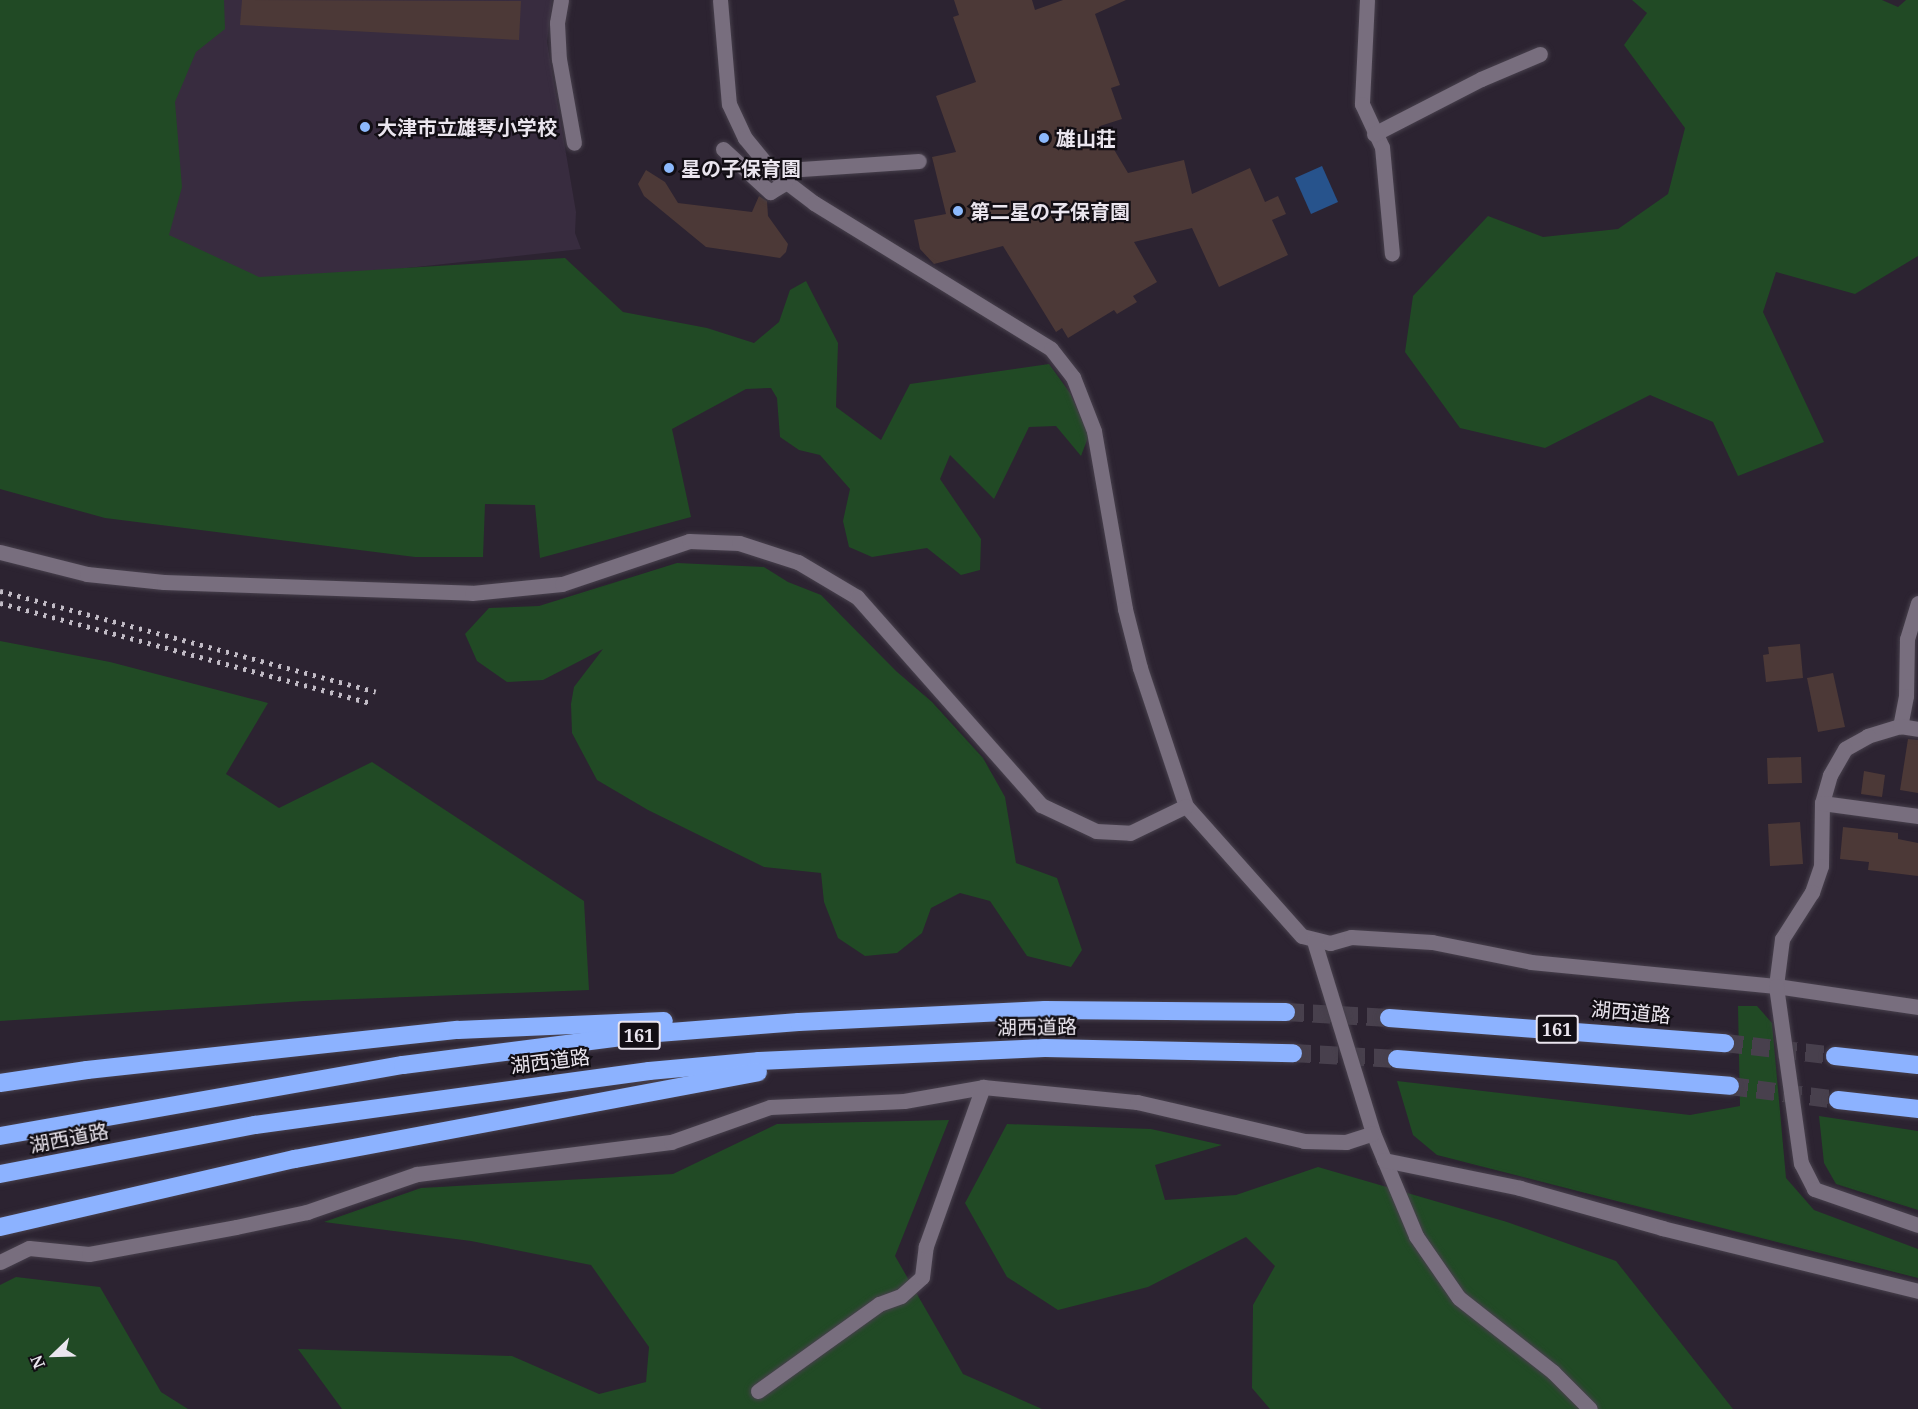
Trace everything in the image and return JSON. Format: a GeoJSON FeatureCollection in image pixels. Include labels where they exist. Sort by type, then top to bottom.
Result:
{"type":"FeatureCollection","features":[{"type":"Feature","properties":{"kind":"highway","name":"湖西道路"},"geometry":{"type":"LineString","coordinates":[[0,1136],[403,1065],[645,1034],[799,1022],[1045,1010],[1286,1012]]}},
{"type":"Feature","properties":{"kind":"highway","name":"湖西道路"},"geometry":{"type":"LineString","coordinates":[[1389,1017],[1725,1043]]}},
{"type":"Feature","properties":{"kind":"highway"},"geometry":{"type":"LineString","coordinates":[[0,1083],[98,1069],[458,1030],[698,1020],[799,1022]]}},
{"type":"Feature","properties":{"kind":"highway","name":"湖西道路"},"geometry":{"type":"LineString","coordinates":[[0,1174],[255,1125],[489,1091],[660,1070],[878,1055],[1045,1048],[1293,1053]]}},
{"type":"Feature","properties":{"kind":"highway"},"geometry":{"type":"LineString","coordinates":[[0,1227],[296,1159],[735,1075],[878,1055]]}},
{"type":"Feature","properties":{"kind":"highway"},"geometry":{"type":"LineString","coordinates":[[1834,1056],[1918,1065]]}},
{"type":"Feature","properties":{"kind":"highway","name":"161"},"geometry":{"type":"LineString","coordinates":[[1397,1059],[1730,1086]]}},
{"type":"Feature","properties":{"kind":"highway"},"geometry":{"type":"LineString","coordinates":[[1838,1100],[1918,1109]]}},
{"type":"Feature","properties":{"kind":"street"},"geometry":{"type":"LineString","coordinates":[[561,0],[557,23],[560,59],[574,143]]}},
{"type":"Feature","properties":{"kind":"street"},"geometry":{"type":"LineString","coordinates":[[720,0],[729,104],[745,138],[772,171],[785,183],[1051,349],[1073,377],[1094,431],[1107,490],[1125,609],[1140,668],[1186,806],[1284,919],[1314,941],[1330,943],[1351,937],[1432,942],[1531,962],[1776,986],[1918,1007]]}},
{"type":"Feature","properties":{"kind":"street"},"geometry":{"type":"LineString","coordinates":[[1367,0],[1362,104],[1382,147],[1392,254]]}},
{"type":"Feature","properties":{"kind":"street"},"geometry":{"type":"LineString","coordinates":[[1374,134],[1481,79],[1539,54]]}},
{"type":"Feature","properties":{"kind":"street"},"geometry":{"type":"LineString","coordinates":[[723,149],[770,192],[785,183]]}},
{"type":"Feature","properties":{"kind":"street"},"geometry":{"type":"LineString","coordinates":[[772,171],[919,161]]}},
{"type":"Feature","properties":{"kind":"street"},"geometry":{"type":"LineString","coordinates":[[0,552],[87,574],[164,582],[472,593],[515,592],[562,584],[689,541],[739,543],[798,562],[857,597],[1041,805],[1096,831],[1130,833],[1186,806]]}},
{"type":"Feature","properties":{"kind":"street"},"geometry":{"type":"LineString","coordinates":[[1900,726],[1906,696],[1907,639],[1918,603]]}},
{"type":"Feature","properties":{"kind":"street"},"geometry":{"type":"LineString","coordinates":[[1918,729],[1900,726],[1868,736],[1845,748],[1830,775],[1822,803],[1821,867],[1812,892],[1782,939],[1776,986],[1801,1163],[1814,1189],[1918,1225]]}},
{"type":"Feature","properties":{"kind":"street"},"geometry":{"type":"LineString","coordinates":[[1822,803],[1918,816]]}},
{"type":"Feature","properties":{"kind":"street"},"geometry":{"type":"LineString","coordinates":[[1314,941],[1372,1133],[1416,1236],[1459,1298],[1553,1372],[1590,1409]]}},
{"type":"Feature","properties":{"kind":"street"},"geometry":{"type":"LineString","coordinates":[[0,1262],[29,1248],[89,1254],[236,1227],[307,1212],[417,1174],[671,1142],[770,1107],[904,1101],[983,1087],[1137,1102],[1304,1142],[1346,1142],[1372,1133]]}},
{"type":"Feature","properties":{"kind":"street"},"geometry":{"type":"LineString","coordinates":[[758,1390],[879,1304],[901,1296],[922,1278],[926,1246],[983,1087]]}},
{"type":"Feature","properties":{"kind":"street"},"geometry":{"type":"LineString","coordinates":[[1384,1160],[1520,1188],[1662,1228],[1918,1291]]}},
{"type":"Feature","properties":{"kind":"shaded area","name":"大津市立雄琴小学校"},"geometry":{"type":"Polygon","coordinates":[[[200,0],[552,0],[547,42],[576,212],[575,233],[581,249],[251,285],[154,230],[183,27],[200,0]]]}},
{"type":"Feature","properties":{"kind":"green space"},"geometry":{"type":"Polygon","coordinates":[[[0,0],[224,0],[225,29],[196,52],[175,102],[182,187],[169,235],[259,277],[565,258],[623,312],[707,328],[754,343],[779,322],[790,290],[806,281],[838,343],[836,407],[881,440],[910,384],[1049,364],[1070,393],[1089,435],[1081,456],[1056,426],[1029,427],[994,499],[950,455],[940,479],[981,539],[980,570],[961,575],[927,548],[872,557],[849,547],[843,521],[850,489],[820,455],[799,450],[780,437],[777,398],[771,388],[746,389],[672,429],[691,517],[540,558],[535,505],[485,504],[483,557],[415,557],[105,518],[0,489],[0,0]]]}},
{"type":"Feature","properties":{"kind":"green space"},"geometry":{"type":"Polygon","coordinates":[[[1632,0],[1882,0],[1898,7],[1906,0],[1918,0],[1918,256],[1855,294],[1776,272],[1763,312],[1824,442],[1738,476],[1713,422],[1650,395],[1545,448],[1460,428],[1405,352],[1413,296],[1488,216],[1543,237],[1618,229],[1668,194],[1685,128],[1624,45],[1647,13],[1632,0]]]}},
{"type":"Feature","properties":{"kind":"green space"},"geometry":{"type":"Polygon","coordinates":[[[677,563],[764,567],[788,582],[821,595],[896,671],[932,702],[983,758],[1005,797],[1016,863],[1057,878],[1082,950],[1071,967],[1027,956],[990,901],[960,893],[931,908],[922,933],[897,953],[865,956],[838,938],[824,902],[821,873],[764,867],[648,810],[597,780],[572,733],[571,704],[574,687],[603,649],[543,680],[507,682],[477,661],[465,634],[489,608],[539,606],[677,563]]]}},
{"type":"Feature","properties":{"kind":"green space"},"geometry":{"type":"Polygon","coordinates":[[[0,641],[110,662],[268,703],[226,774],[279,808],[372,762],[584,901],[589,990],[304,1001],[0,1021],[0,641]]]}},
{"type":"Feature","properties":{"kind":"green space"},"geometry":{"type":"Polygon","coordinates":[[[1738,1006],[1757,1006],[1772,1023],[1786,1178],[1814,1210],[1918,1249],[1918,1278],[1437,1155],[1413,1135],[1397,1081],[1690,1115],[1740,1106],[1738,1006]]]}},
{"type":"Feature","properties":{"kind":"green space"},"geometry":{"type":"Polygon","coordinates":[[[1819,1116],[1918,1131],[1918,1210],[1836,1184],[1824,1163],[1819,1116]]]}},
{"type":"Feature","properties":{"kind":"green space"},"geometry":{"type":"Polygon","coordinates":[[[949,1120],[895,1256],[963,1374],[1042,1409],[342,1409],[298,1349],[512,1356],[599,1394],[646,1382],[649,1347],[591,1265],[471,1241],[324,1222],[421,1188],[673,1174],[777,1124],[949,1120]]]}},
{"type":"Feature","properties":{"kind":"green space"},"geometry":{"type":"Polygon","coordinates":[[[1007,1124],[1151,1129],[1222,1145],[1155,1165],[1165,1200],[1236,1195],[1318,1167],[1507,1222],[1616,1261],[1733,1409],[1270,1409],[1252,1388],[1253,1305],[1275,1266],[1246,1237],[1148,1287],[1058,1310],[1007,1277],[965,1203],[1007,1124]]]}},
{"type":"Feature","properties":{"kind":"green space"},"geometry":{"type":"Polygon","coordinates":[[[16,1277],[100,1287],[161,1392],[188,1409],[0,1409],[0,1285],[16,1277]]]}},
{"type":"Feature","properties":{"kind":"water"},"geometry":{"type":"Polygon","coordinates":[[[1322,166],[1338,202],[1311,214],[1295,178],[1322,166]]]}},
{"type":"Feature","properties":{"kind":"building"},"geometry":{"type":"Polygon","coordinates":[[[242,0],[521,1],[519,40],[240,25],[242,0]]]}},
{"type":"Feature","properties":{"kind":"building"},"geometry":{"type":"Polygon","coordinates":[[[954,0],[1032,0],[1035,10],[1063,0],[1126,0],[1095,14],[1120,85],[1111,88],[1122,119],[1100,126],[1128,173],[1184,160],[1192,194],[1250,168],[1265,202],[1278,196],[1286,214],[1272,220],[1288,255],[1219,287],[1192,228],[1134,242],[1157,282],[1133,296],[1137,302],[1117,314],[1114,310],[1068,338],[1062,328],[1056,332],[1003,246],[934,264],[920,249],[914,220],[946,214],[932,157],[956,152],[936,96],[976,82],[953,17],[959,15],[954,0]]]}},
{"type":"Feature","properties":{"kind":"building"},"geometry":{"type":"Polygon","coordinates":[[[646,170],[665,182],[678,203],[752,212],[759,196],[767,201],[768,216],[788,244],[786,252],[780,258],[706,247],[644,196],[638,184],[646,170]]]}},
{"type":"Feature","properties":{"kind":"building"},"geometry":{"type":"Polygon","coordinates":[[[1800,644],[1803,678],[1766,682],[1763,655],[1769,654],[1768,647],[1800,644]]]}},
{"type":"Feature","properties":{"kind":"building"},"geometry":{"type":"Polygon","coordinates":[[[1833,673],[1845,727],[1818,732],[1807,678],[1833,673]]]}},
{"type":"Feature","properties":{"kind":"building"},"geometry":{"type":"Polygon","coordinates":[[[1908,739],[1918,740],[1918,793],[1900,790],[1908,739]]]}},
{"type":"Feature","properties":{"kind":"building"},"geometry":{"type":"Polygon","coordinates":[[[1801,757],[1802,783],[1768,784],[1767,758],[1801,757]]]}},
{"type":"Feature","properties":{"kind":"building"},"geometry":{"type":"Polygon","coordinates":[[[1864,771],[1885,775],[1882,797],[1861,794],[1864,771]]]}},
{"type":"Feature","properties":{"kind":"building"},"geometry":{"type":"Polygon","coordinates":[[[1800,822],[1803,864],[1770,866],[1768,824],[1800,822]]]}},
{"type":"Feature","properties":{"kind":"building"},"geometry":{"type":"Polygon","coordinates":[[[1843,827],[1898,833],[1898,839],[1918,843],[1918,876],[1868,870],[1869,862],[1840,859],[1843,827]]]}},
{"type":"Feature","properties":{"kind":"tunnel"},"geometry":{"type":"LineString","coordinates":[[1286,1012],[1389,1018]]}},
{"type":"Feature","properties":{"kind":"tunnel"},"geometry":{"type":"LineString","coordinates":[[1725,1043],[1835,1056]]}},
{"type":"Feature","properties":{"kind":"tunnel"},"geometry":{"type":"LineString","coordinates":[[1293,1053],[1397,1059]]}},
{"type":"Feature","properties":{"kind":"tunnel"},"geometry":{"type":"LineString","coordinates":[[1730,1086],[1838,1100]]}},
{"type":"Feature","properties":{"kind":"railway"},"geometry":{"type":"LineString","coordinates":[[0,591],[376,692]]}},
{"type":"Feature","properties":{"kind":"railway"},"geometry":{"type":"LineString","coordinates":[[0,603],[371,703]]}},
{"type":"Feature","properties":{"kind":"place","name":"大津市立雄琴小学校"},"geometry":{"type":"Point","coordinates":[365,127]}},
{"type":"Feature","properties":{"kind":"place","name":"雄山荘"},"geometry":{"type":"Point","coordinates":[1044,138]}},
{"type":"Feature","properties":{"kind":"place","name":"星の子保育園"},"geometry":{"type":"Point","coordinates":[669,168]}},
{"type":"Feature","properties":{"kind":"place","name":"第二星の子保育園"},"geometry":{"type":"Point","coordinates":[958,211]}}]}
